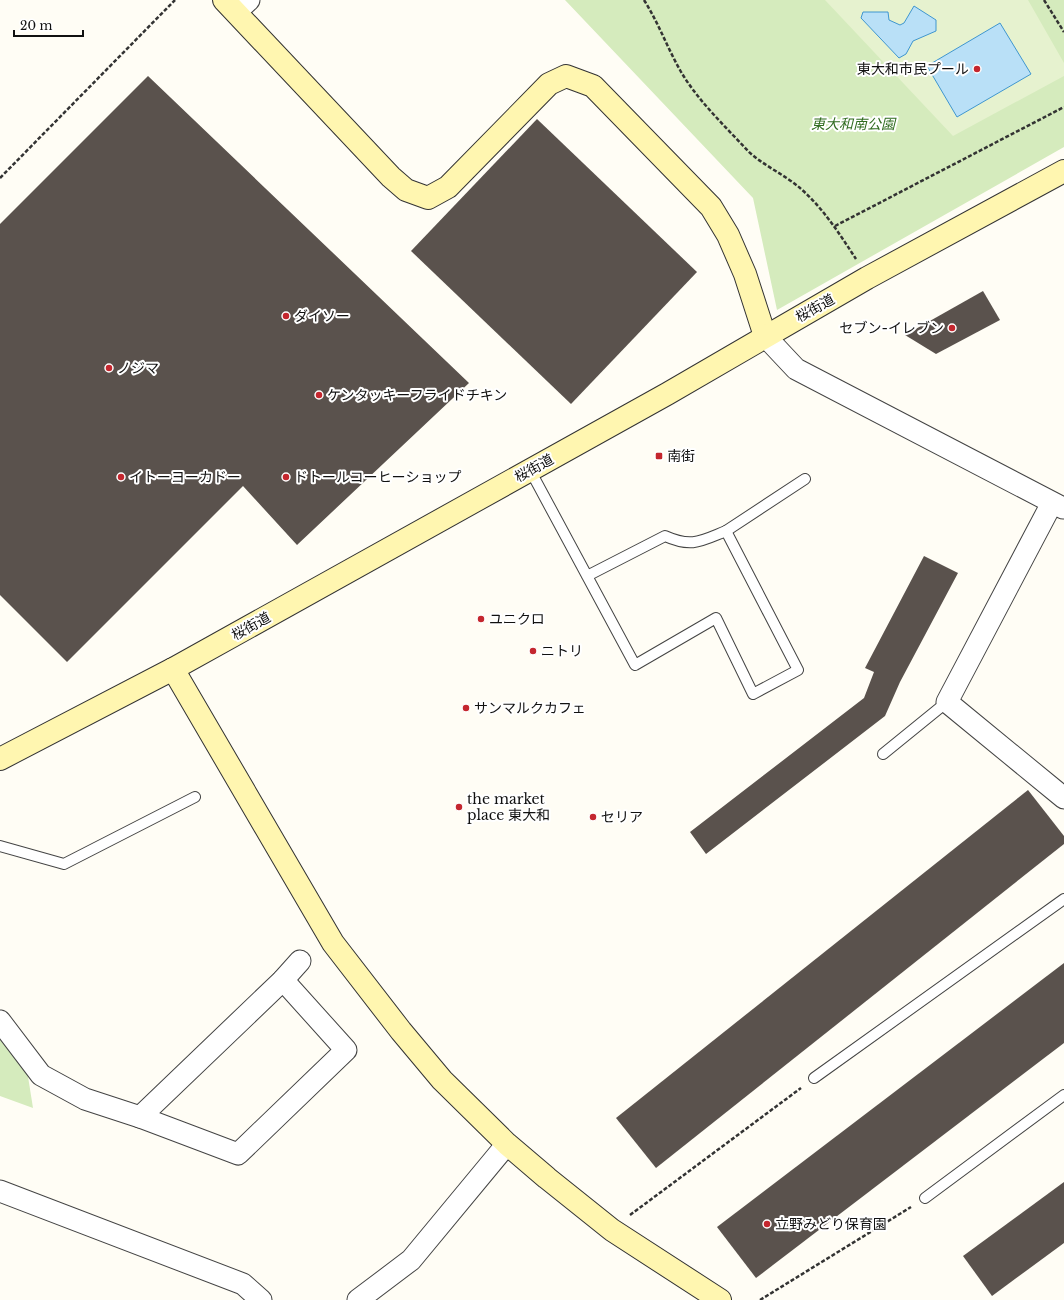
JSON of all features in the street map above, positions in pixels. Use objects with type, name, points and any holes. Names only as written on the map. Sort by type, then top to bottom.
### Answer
[{"type":"street","points":[[236,4],[391,177],[406,190],[428,198],[448,187],[549,84],[566,76],[593,86],[711,207],[728,235],[745,274],[764,336],[796,370],[1058,506],[947,702],[1064,798]]},
{"type":"street","name":"桜街道","points":[[0,759],[173,669],[667,394],[764,336],[1064,171]]},
{"type":"street","points":[[173,669],[333,943],[401,1031],[442,1080],[507,1144],[612,1230],[720,1300]]},
{"type":"street","points":[[140,1117],[283,980],[300,961]]},
{"type":"street","points":[[0,1021],[41,1075],[85,1099],[140,1117],[238,1154],[346,1050],[283,980]]},
{"type":"street","points":[[358,1300],[411,1260],[507,1144]]},
{"type":"street","points":[[0,1191],[243,1284],[261,1300]]},
{"type":"lane","points":[[530,470],[635,665],[716,618],[753,694],[798,670],[726,531]]},
{"type":"lane","points":[[587,576],[666,536],[677,541],[696,544],[726,531],[805,480]]},
{"type":"lane","points":[[883,754],[947,702]]},
{"type":"lane","points":[[0,846],[64,864],[196,797]]},
{"type":"lane","points":[[814,1078],[1064,899]]},
{"type":"lane","points":[[925,1198],[1064,1095]]},
{"type":"path","points":[[0,178],[175,0]]},
{"type":"path","points":[[644,0],[656,20],[680,70],[695,91],[750,153],[800,188],[835,226],[868,278]]},
{"type":"path","points":[[1044,0],[1064,32]]},
{"type":"path","points":[[835,226],[1064,107]]},
{"type":"path","points":[[612,1230],[644,1204],[814,1078]]},
{"type":"path","points":[[760,1300],[925,1198]]},
{"type":"green space","name":"東大和南公園","points":[[565,0],[1064,0],[1064,147],[777,310],[753,198]]},
{"type":"green space","name":"東大和市民プール","points":[[825,0],[1028,0],[1064,63],[1064,76],[953,136]]},
{"type":"green space","points":[[0,1033],[26,1064],[33,1108],[0,1096]]},
{"type":"water","points":[[914,6],[936,20],[936,31],[913,41],[906,54],[899,58],[861,18],[863,12],[888,12],[889,20],[900,25],[904,23]]},
{"type":"water","points":[[1000,23],[1031,74],[957,117],[927,66]]},
{"type":"building","points":[[148,76],[469,383],[297,545],[243,486],[67,662],[0,595],[0,224]]},
{"type":"building","points":[[537,119],[697,272],[571,404],[411,251]]},
{"type":"building","name":"セブン-イレブン","points":[[983,291],[1000,320],[936,354],[905,335]]},
{"type":"building","points":[[924,556],[958,573],[900,682],[885,716],[706,854],[690,832],[864,698],[874,672],[865,668]]},
{"type":"building","points":[[1028,790],[1064,836],[1064,844],[656,1168],[616,1118]]},
{"type":"building","points":[[1064,963],[1064,1043],[756,1278],[717,1227]]},
{"type":"building","points":[[1064,1182],[1064,1243],[992,1296],[963,1256]]},
{"type":"place","name":"東大和市民プール","points":[[977,69]]},
{"type":"place","name":"ダイソー","points":[[286,316]]},
{"type":"place","name":"セブン-イレブン","points":[[952,328]]},
{"type":"place","name":"ノジマ","points":[[109,368]]},
{"type":"place","name":"ケンタッキーフライドチキン","points":[[319,395]]},
{"type":"place","name":"南街","points":[[659,456]]},
{"type":"place","name":"イトーヨーカドー","points":[[121,477]]},
{"type":"place","name":"ドトールコーヒーショップ","points":[[286,477]]},
{"type":"place","name":"ユニクロ","points":[[481,619]]},
{"type":"place","name":"ニトリ","points":[[533,651]]},
{"type":"place","name":"サンマルクカフェ","points":[[466,708]]},
{"type":"place","name":"the market place 東大和","points":[[459,807]]},
{"type":"place","name":"セリア","points":[[593,817]]},
{"type":"place","name":"立野みどり保育園","points":[[767,1224]]}]
